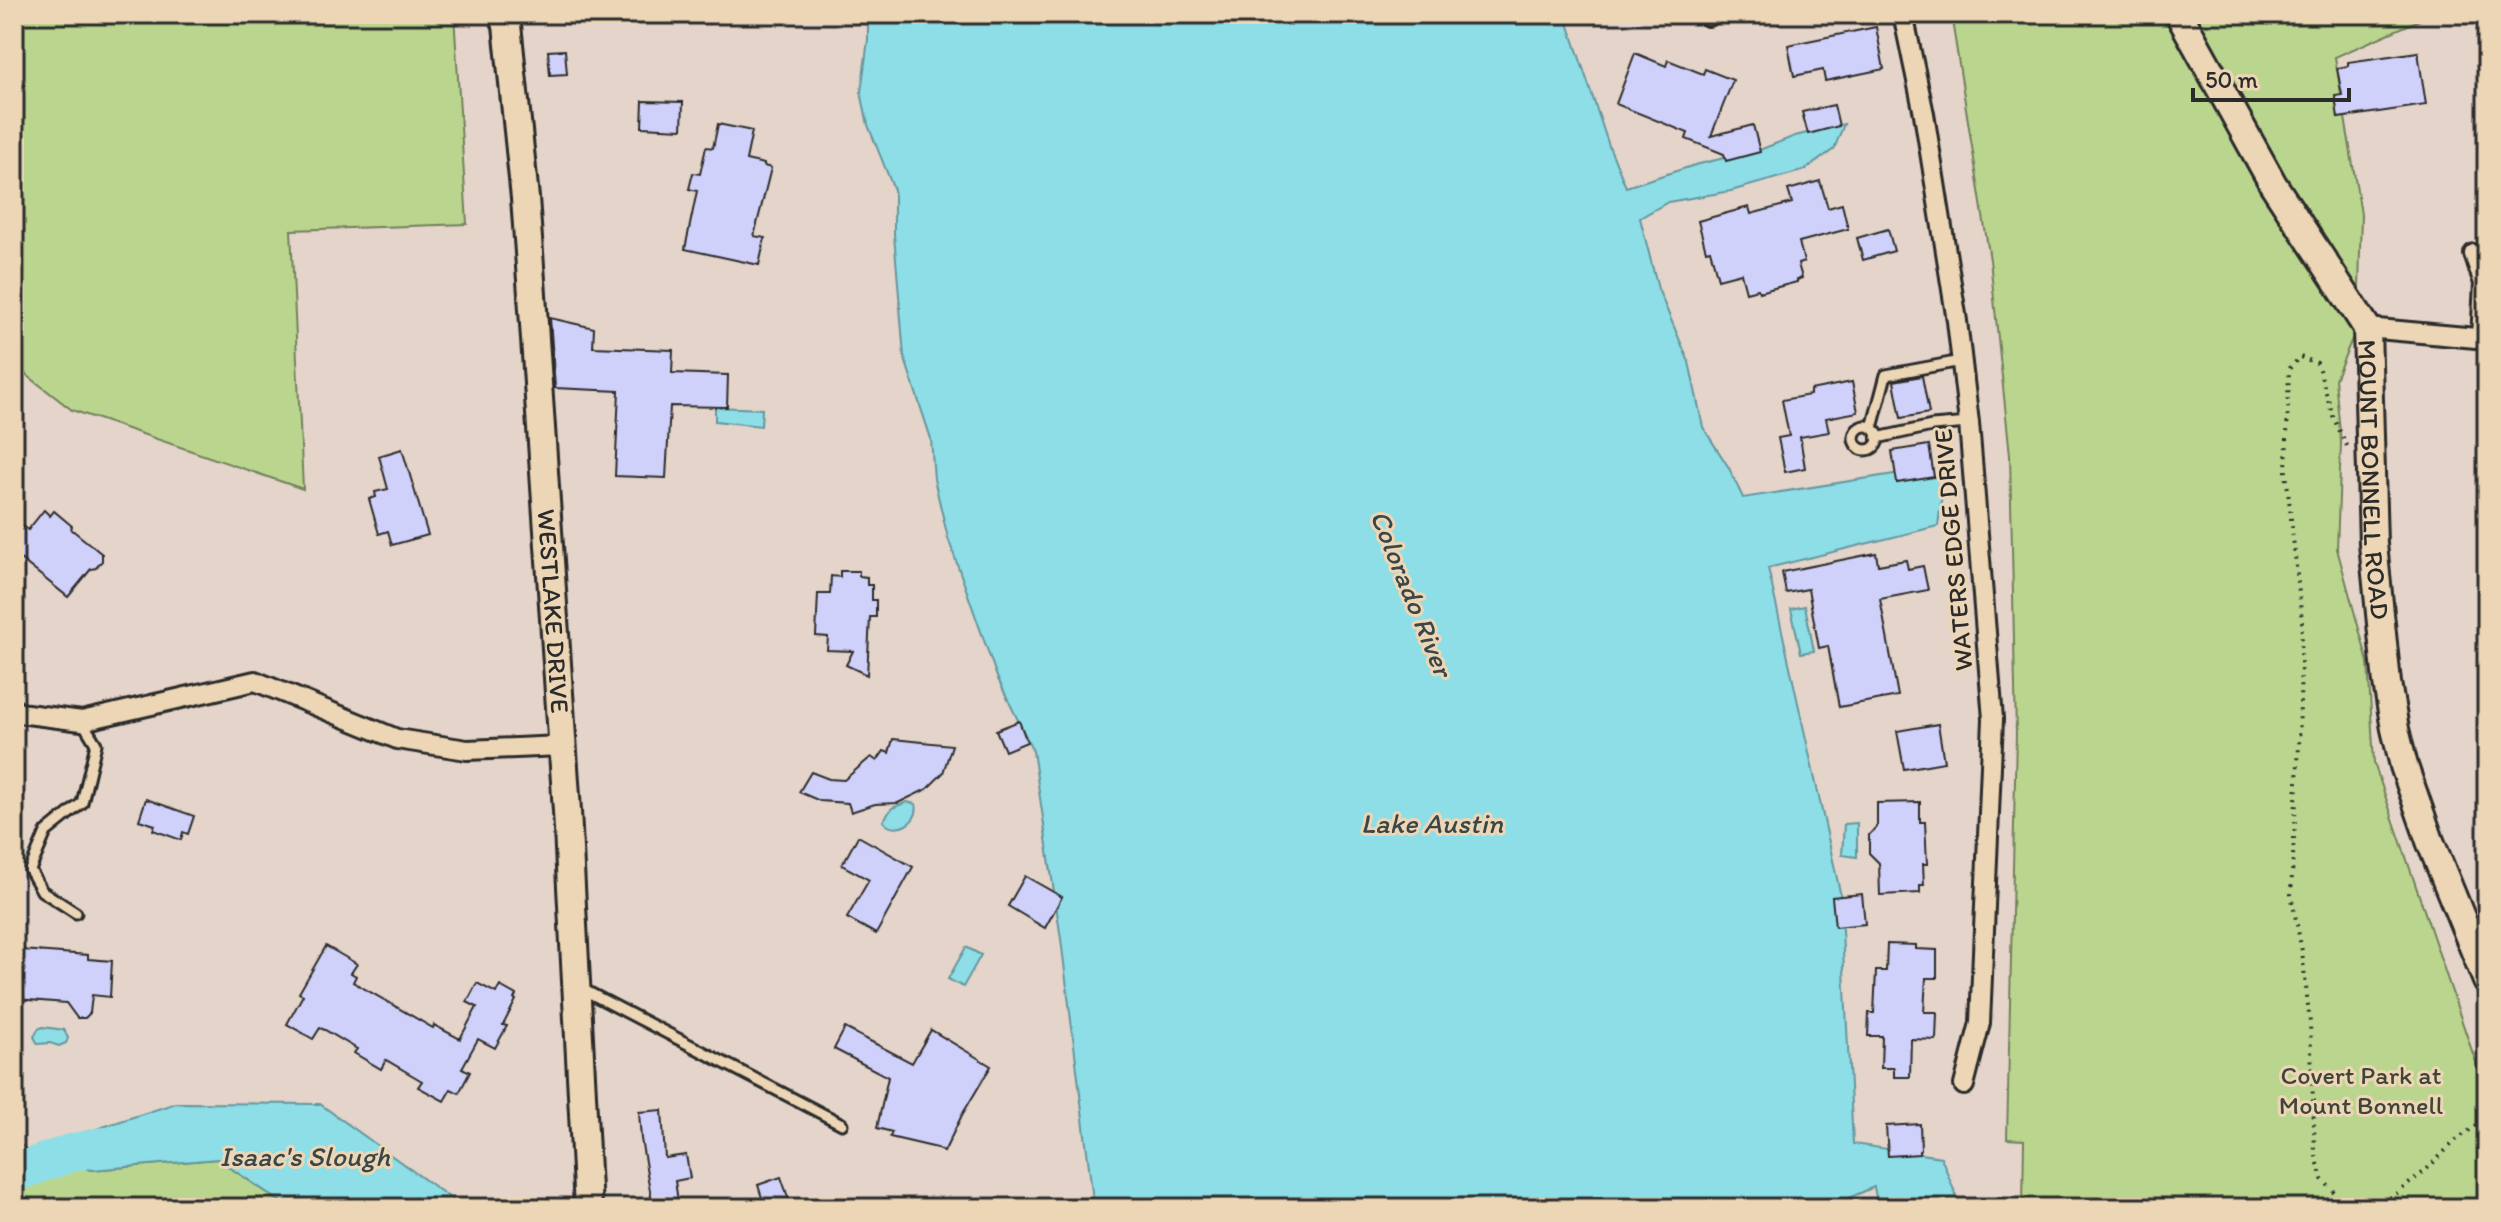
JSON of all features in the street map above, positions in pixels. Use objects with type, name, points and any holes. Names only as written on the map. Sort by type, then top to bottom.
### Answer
[{"type":"street","name":"WESTLAKE DRIVE","points":[[502,14],[507,25],[525,198],[577,986],[588,1208]]},
{"type":"street","name":"WATERS EDGE DRIVE","points":[[1903,14],[1924,114],[1957,321],[1969,423],[1993,719],[1980,1023],[1964,1085]]},
{"type":"street","name":"MOUNT BONNELL ROAD","points":[[2179,14],[2273,184],[2367,328],[2373,544],[2387,683],[2395,729],[2404,766],[2430,841],[2487,981]]},
{"type":"street","points":[[2367,328],[2484,338],[2484,283],[2474,254]]},
{"type":"street","points":[[14,709],[19,713],[82,721],[255,681],[397,739],[467,750],[561,746]]},
{"type":"lane","points":[[1872,428],[1864,426],[1857,430],[1855,444],[1861,449],[1869,450],[1875,445],[1877,438],[1872,428],[1886,375],[1961,361]]},
{"type":"lane","points":[[1877,438],[1932,426],[1969,423]]},
{"type":"lane","points":[[76,913],[42,891],[30,870],[46,832],[82,803],[96,744],[82,721]]},
{"type":"lane","points":[[577,986],[842,1124]]},
{"type":"path","points":[[2350,454],[2334,419],[2317,363],[2300,357],[2289,369],[2287,457],[2302,621],[2291,894],[2302,951],[2310,1023],[2315,1152],[2322,1179],[2350,1207],[2392,1197],[2425,1171],[2456,1140],[2487,1118]]},
{"type":"green space","points":[[14,14],[454,14],[467,224],[291,230],[303,489],[72,410],[14,365]]},
{"type":"green space","name":"Covert Park at Mount Bonnell","points":[[1951,14],[2433,14],[2335,57],[2361,214],[2358,325],[2335,379],[2341,443],[2337,549],[2368,662],[2374,763],[2487,1095],[2487,1208],[2023,1208],[2024,1140],[2007,1139],[2016,734],[2010,455],[1990,260]]},
{"type":"green space","points":[[14,1140],[29,1151],[92,1170],[217,1159],[290,1208],[14,1208]]},
{"type":"water","name":"Lake Austin","points":[[868,14],[1565,14],[1626,187],[1844,124],[1834,149],[1805,170],[1731,191],[1668,202],[1640,218],[1658,289],[1689,362],[1703,427],[1729,468],[1743,498],[1894,474],[1944,477],[1938,526],[1768,568],[1840,892],[1853,1144],[1941,1157],[1961,1208],[1878,1208],[1874,1187],[1849,1198],[1849,1208],[1094,1208],[1061,939],[1033,751],[997,677],[948,538],[934,479],[931,439],[904,356],[894,235],[894,190],[868,125],[861,92]]},
{"type":"water","points":[[715,407],[762,409],[761,426],[715,421]]},
{"type":"water","points":[[1805,606],[1814,651],[1801,653],[1791,609]]},
{"type":"water","points":[[907,802],[916,804],[911,822],[894,828],[883,821],[892,808]]},
{"type":"water","points":[[1857,823],[1857,857],[1842,855],[1844,824]]},
{"type":"water","points":[[966,947],[981,955],[963,987],[948,979]]},
{"type":"water","points":[[43,1027],[64,1030],[68,1038],[66,1043],[59,1046],[38,1044],[34,1037]]},
{"type":"water","name":"Isaac's Slough","points":[[176,1103],[320,1104],[464,1208],[290,1208],[217,1159],[92,1170],[29,1151]]},
{"type":"building","points":[[1876,27],[1884,69],[1825,81],[1823,70],[1794,76],[1788,45]]},
{"type":"building","points":[[565,50],[567,74],[550,75],[548,51]]},
{"type":"building","points":[[2418,52],[2426,105],[2338,118],[2335,96],[2342,95],[2337,68],[2348,66],[2348,62]]},
{"type":"building","points":[[1635,53],[1666,66],[1668,60],[1703,74],[1705,69],[1733,80],[1711,136],[1753,125],[1760,152],[1726,161],[1724,154],[1686,139],[1688,133],[1616,104]]},
{"type":"building","points":[[643,101],[683,102],[682,129],[642,127]]},
{"type":"building","points":[[1834,105],[1839,126],[1808,134],[1802,112]]},
{"type":"building","points":[[718,124],[752,131],[746,160],[771,168],[754,236],[765,238],[759,265],[685,249],[697,191],[689,189],[693,173],[700,174],[706,147],[713,148]]},
{"type":"building","points":[[1820,181],[1828,208],[1842,204],[1848,229],[1799,242],[1804,262],[1798,264],[1802,278],[1759,292],[1758,289],[1746,292],[1741,273],[1718,279],[1698,221],[1749,207],[1751,214],[1792,203],[1788,190]]},
{"type":"building","points":[[1888,229],[1894,251],[1863,260],[1857,238]]},
{"type":"building","points":[[550,318],[594,328],[593,347],[673,350],[672,373],[728,375],[727,407],[670,406],[666,478],[615,476],[619,391],[555,388]]},
{"type":"building","points":[[1922,376],[1929,413],[1901,418],[1894,381]]},
{"type":"building","points":[[1852,382],[1858,412],[1826,418],[1829,432],[1800,437],[1805,468],[1785,472],[1778,438],[1789,436],[1782,400],[1810,395],[1810,390]]},
{"type":"building","points":[[1929,445],[1934,477],[1897,483],[1892,451]]},
{"type":"building","points":[[402,449],[428,535],[392,545],[388,531],[379,534],[369,499],[376,497],[375,492],[388,489],[379,456]]},
{"type":"building","points":[[44,510],[50,516],[54,511],[102,554],[102,561],[91,569],[68,597],[14,554],[14,518],[28,530]]},
{"type":"building","points":[[1876,553],[1878,565],[1906,560],[1908,569],[1923,566],[1928,590],[1880,599],[1898,696],[1839,707],[1828,646],[1819,648],[1808,589],[1786,593],[1782,572]]},
{"type":"building","points":[[840,571],[859,571],[859,576],[867,577],[867,585],[872,585],[872,600],[876,600],[876,617],[870,617],[867,675],[846,665],[853,651],[827,650],[828,637],[816,636],[818,594],[830,594],[831,576],[840,577]]},
{"type":"building","points":[[1019,721],[1027,742],[1005,751],[996,730]]},
{"type":"building","points":[[1938,724],[1944,762],[1904,769],[1897,731]]},
{"type":"building","points":[[893,739],[952,745],[943,773],[927,789],[898,803],[875,804],[851,812],[848,803],[820,801],[799,792],[811,772],[829,779],[844,780],[871,757],[877,761],[884,751],[889,753]]},
{"type":"building","points":[[146,799],[194,816],[188,834],[183,832],[181,840],[153,830],[155,825],[139,820]]},
{"type":"building","points":[[1920,802],[1920,822],[1925,822],[1927,864],[1923,864],[1924,885],[1920,885],[1920,893],[1880,895],[1879,863],[1869,853],[1869,835],[1877,826],[1877,803]]},
{"type":"building","points":[[858,836],[913,867],[876,934],[847,918],[869,880],[842,865]]},
{"type":"building","points":[[1025,876],[1062,897],[1045,928],[1008,906]]},
{"type":"building","points":[[1862,894],[1865,924],[1835,927],[1832,897]]},
{"type":"building","points":[[1887,944],[1916,945],[1916,949],[1937,950],[1937,978],[1926,978],[1924,1012],[1937,1012],[1936,1040],[1911,1039],[1910,1077],[1894,1077],[1894,1068],[1881,1068],[1882,1036],[1868,1036],[1869,1013],[1874,1013],[1876,971],[1886,971]]},
{"type":"building","points":[[326,946],[357,964],[351,973],[356,976],[353,982],[433,1028],[434,1025],[460,1039],[477,1007],[467,1002],[477,983],[496,993],[500,986],[516,995],[503,1025],[507,1026],[495,1048],[478,1039],[462,1068],[470,1072],[459,1093],[451,1089],[444,1101],[418,1087],[422,1081],[386,1060],[381,1069],[354,1053],[357,1049],[325,1030],[320,1028],[313,1039],[287,1024],[303,995],[299,993]]},
{"type":"building","points":[[21,950],[88,955],[88,959],[112,961],[110,997],[92,995],[90,1013],[85,1018],[77,1018],[66,1003],[17,999]]},
{"type":"building","points":[[845,1028],[912,1063],[931,1030],[991,1066],[944,1152],[890,1137],[892,1132],[877,1128],[888,1077],[834,1049]]},
{"type":"building","points":[[662,1110],[665,1158],[686,1155],[690,1178],[675,1181],[679,1208],[653,1208],[641,1139],[639,1112]]},
{"type":"building","points":[[1920,1124],[1919,1154],[1888,1156],[1886,1126]]},
{"type":"building","points":[[781,1177],[789,1200],[765,1208],[758,1185]]},
{"type":"waterway","points":[[14,1173],[71,1153],[103,1146]]},
{"type":"water label","name":"Colorado River","points":[[1412,593]]}]
